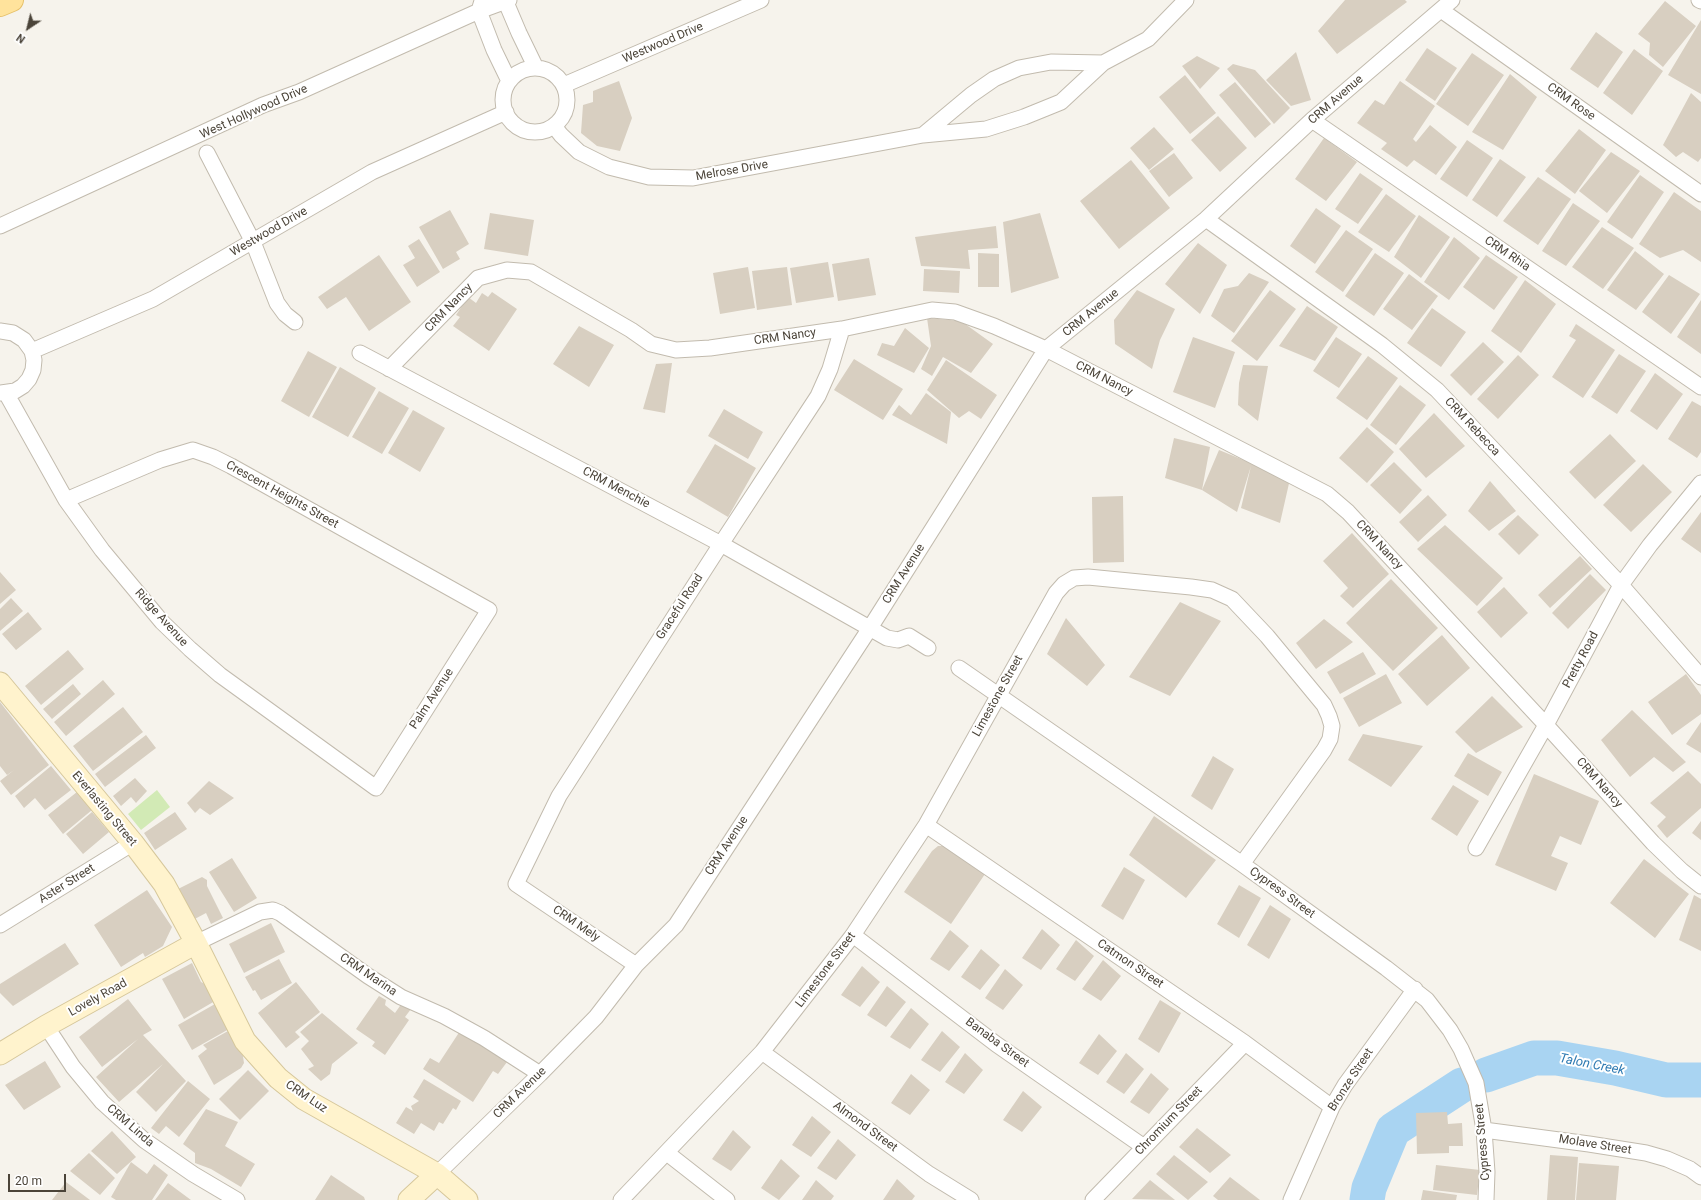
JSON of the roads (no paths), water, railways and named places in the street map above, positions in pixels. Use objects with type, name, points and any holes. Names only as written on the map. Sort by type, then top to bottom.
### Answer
[{"type":"main road","points":[[0,4],[12,0]]},
{"type":"street","points":[[507,0],[519,33],[536,68]]},
{"type":"street","name":"West Hollywood Drive","points":[[0,226],[263,106],[299,92],[481,5],[507,0]]},
{"type":"street","name":"Westwood Drive","points":[[564,85],[761,0]]},
{"type":"street","name":"Melrose Drive","points":[[554,126],[579,152],[609,167],[649,177],[693,178],[923,135],[986,129],[1024,118],[1061,102],[1103,62],[1148,39],[1186,0]]},
{"type":"street","name":"CRM Avenue","points":[[409,1200],[540,1074],[596,1017],[636,965],[676,925],[870,628],[1046,349],[1206,219],[1312,120],[1452,0]]},
{"type":"street","points":[[481,5],[494,50],[509,81]]},
{"type":"street","name":"CRM Rose","points":[[1441,10],[1701,194]]},
{"type":"street","name":"Melrose Drive","points":[[923,135],[971,95],[994,79],[1019,68],[1051,62],[1103,62]]},
{"type":"street","points":[[536,68],[547,70],[557,76],[564,85],[567,96],[567,108],[562,118],[554,126],[546,130],[536,132],[527,131],[511,120],[506,112],[504,102],[505,91],[509,81],[516,74],[536,68]]},
{"type":"street","name":"Westwood Drive","points":[[32,351],[153,299],[372,172],[506,112]]},
{"type":"street","name":"CRM Rhia","points":[[1312,120],[1701,387]]},
{"type":"street","points":[[207,153],[253,242],[277,303],[285,314],[295,322]]},
{"type":"street","name":"CRM Rebecca","points":[[1206,219],[1382,345],[1437,390],[1621,585],[1701,677]]},
{"type":"street","name":"CRM Nancy","points":[[389,369],[478,278],[506,270],[531,272],[631,330],[651,344],[676,350],[710,348],[842,329],[932,310],[955,312],[994,326],[1046,349],[1327,494],[1348,512],[1546,725],[1653,843],[1682,871],[1701,886]]},
{"type":"street","name":"Graceful Road","points":[[516,884],[560,796],[721,544],[818,396],[830,369],[842,329]]},
{"type":"street","points":[[0,331],[13,333],[24,340],[32,351],[34,360],[33,370],[29,379],[23,386],[15,391],[3,393]]},
{"type":"street","name":"CRM Menchie","points":[[360,353],[721,544],[892,640],[898,640],[909,636],[928,648]]},
{"type":"street","name":"Ridge Avenue","points":[[3,393],[66,500],[102,550],[162,622],[190,650],[220,676],[376,788]]},
{"type":"street","name":"Crescent Heights Street","points":[[66,500],[160,460],[193,450],[232,466],[489,610]]},
{"type":"street","name":"Pretty Road","points":[[1476,848],[1546,725],[1621,585],[1650,545],[1701,483]]},
{"type":"street","name":"Limestone Street","points":[[621,1200],[762,1052],[853,935],[926,825],[1056,593],[1064,584],[1074,578],[1088,577],[1191,587],[1212,590],[1232,599],[1267,636],[1324,705],[1332,726],[1330,739],[1324,750],[1242,864]]},
{"type":"street","name":"Palm Avenue","points":[[376,788],[489,610]]},
{"type":"street","name":"Cypress Street","points":[[958,668],[1242,864],[1415,989],[1427,1000],[1440,1016],[1461,1049],[1476,1083],[1484,1130],[1487,1172],[1486,1200]]},
{"type":"street","name":"Everlasting Street","points":[[0,683],[133,844],[164,884],[196,943]]},
{"type":"street","name":"Catmon Street","points":[[926,825],[1245,1042],[1332,1107]]},
{"type":"street","name":"Aster Street","points":[[0,925],[133,844]]},
{"type":"street","name":"CRM Mely","points":[[516,884],[636,965]]},
{"type":"street","name":"CRM Marina","points":[[196,943],[260,912],[273,910],[280,913],[368,976],[401,997],[444,1016],[478,1034],[540,1074]]},
{"type":"street","name":"Banaba Street","points":[[853,935],[996,1044],[1144,1147]]},
{"type":"street","name":"Lovely Road","points":[[0,1054],[46,1026],[196,943]]},
{"type":"street","name":"CRM Luz","points":[[196,943],[245,1041],[278,1078],[304,1099],[437,1174],[467,1200]]},
{"type":"street","name":"Bronze Street","points":[[1291,1200],[1332,1107],[1345,1085],[1415,989]]},
{"type":"street","name":"CRM Linda","points":[[46,1026],[73,1067],[102,1102],[144,1140],[193,1174],[237,1200]]},
{"type":"street","name":"Chromium Street","points":[[1093,1200],[1245,1042]]},
{"type":"street","name":"Almond Street","points":[[762,1052],[929,1174],[971,1200]]},
{"type":"street","name":"Molave Street","points":[[1484,1130],[1646,1153],[1684,1166],[1701,1176]]},
{"type":"street","points":[[667,1153],[727,1200]]},
{"type":"waterway","name":"Talon Creek","points":[[1486,1075],[1534,1058],[1557,1058],[1615,1068],[1666,1080],[1701,1080]]},
{"type":"waterway","name":"Talon Creek","points":[[1367,1200],[1369,1188],[1393,1130],[1462,1085]]}]
